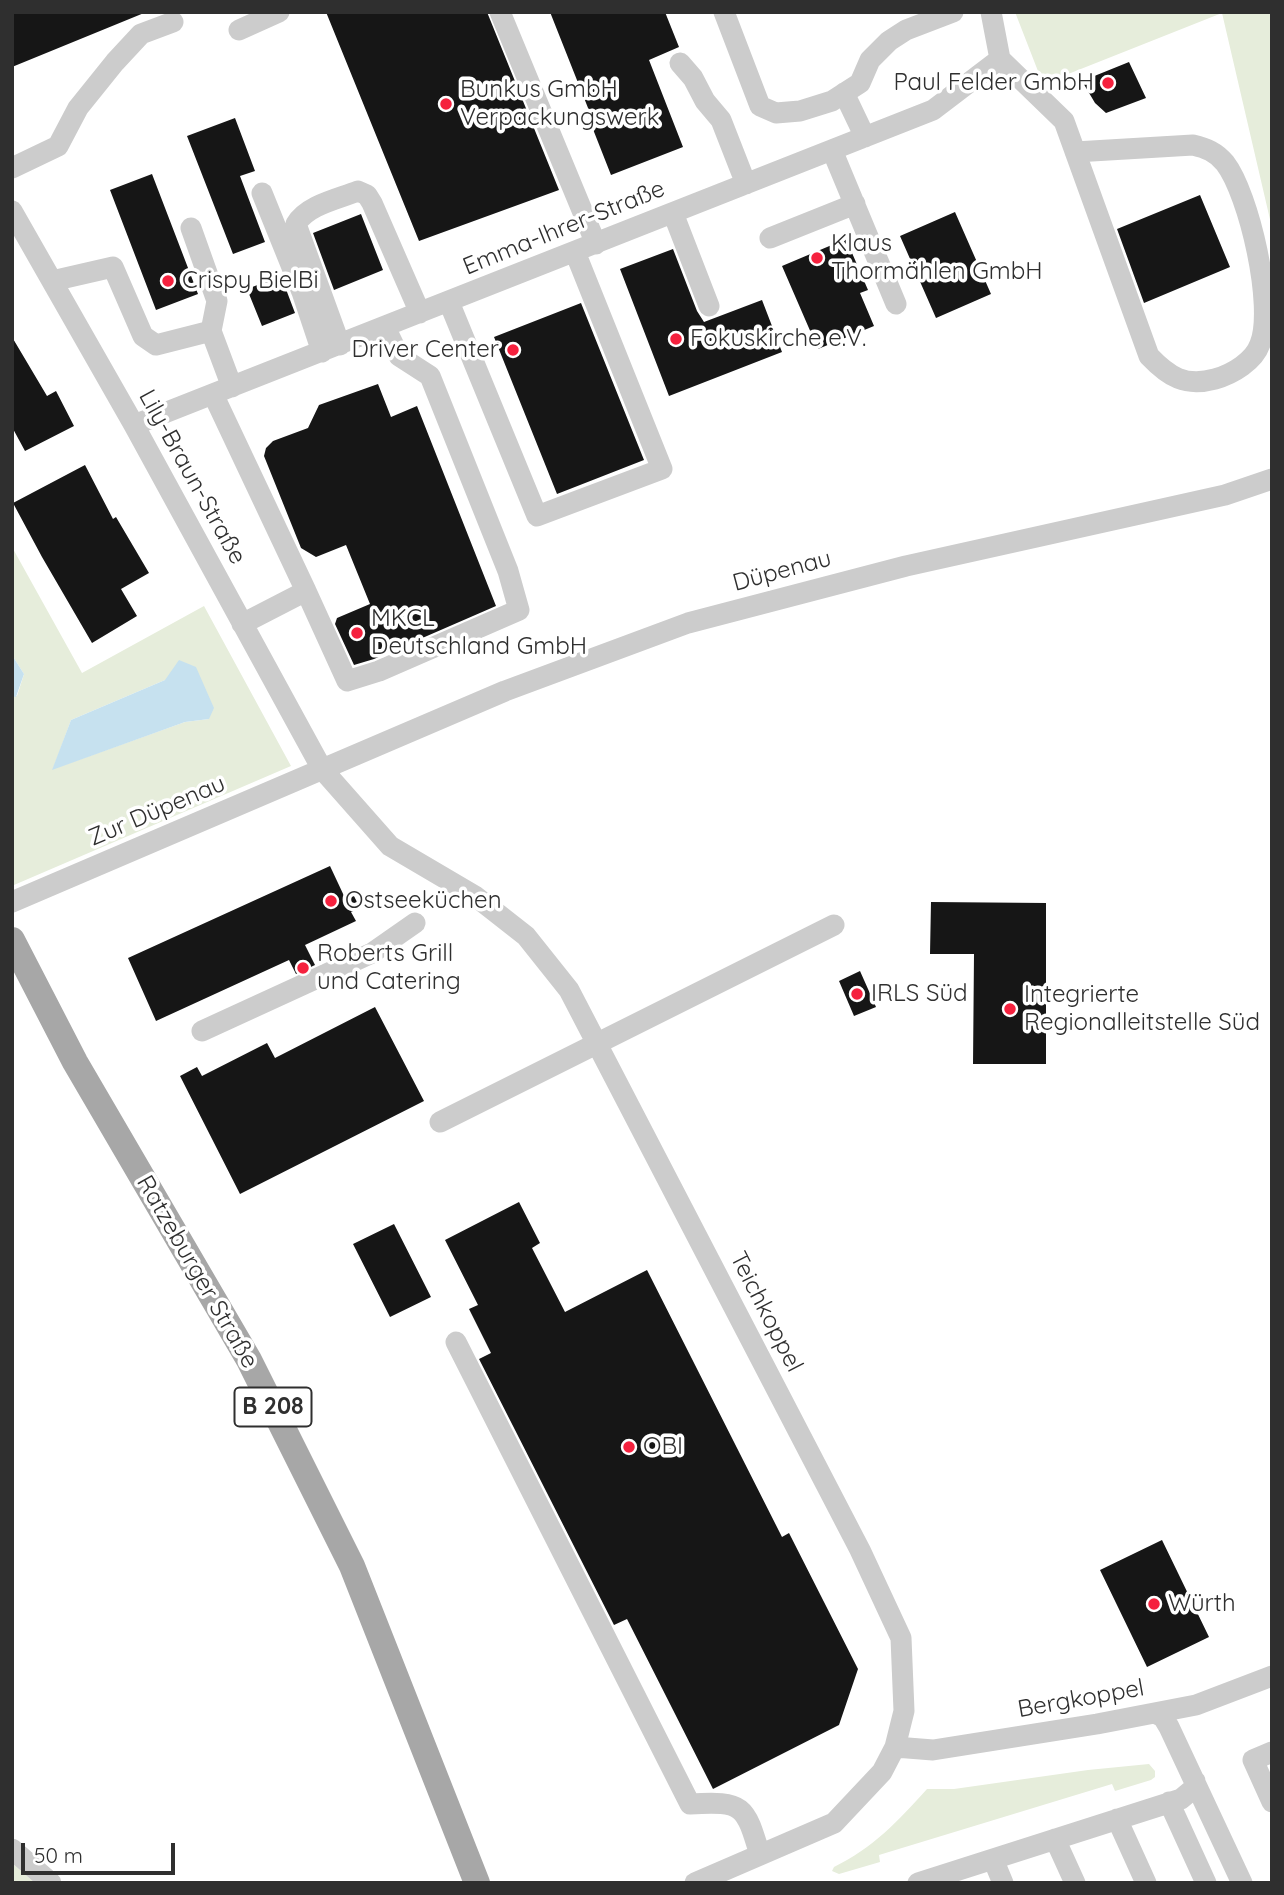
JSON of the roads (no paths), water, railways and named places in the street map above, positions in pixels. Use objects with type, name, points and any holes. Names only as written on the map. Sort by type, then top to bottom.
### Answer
[{"type":"main road","name":"Ratzeburger Straße","points":[[16,947],[75,1062],[249,1360],[352,1566],[477,1883]]},
{"type":"street","points":[[239,30],[279,12]]},
{"type":"street","points":[[500,12],[596,244]]},
{"type":"street","points":[[724,12],[760,106],[776,113],[800,111],[832,101],[860,83],[870,60],[889,41],[906,30],[953,12]]},
{"type":"street","points":[[991,12],[1000,59],[1064,121],[1075,152],[1149,356],[1164,372],[1186,381],[1220,378],[1242,366],[1260,346],[1266,314],[1252,231],[1241,195],[1227,165],[1213,152],[1193,145],[1075,152]]},
{"type":"street","points":[[12,168],[58,146],[78,108],[115,62],[141,34],[173,22]]},
{"type":"street","name":"Emma-Ihrer-Straße","points":[[134,425],[933,110],[1000,59]]},
{"type":"street","points":[[680,63],[693,78],[705,102],[721,120],[746,184]]},
{"type":"street","points":[[844,93],[865,137]]},
{"type":"street","points":[[832,150],[896,304]]},
{"type":"street","points":[[331,348],[296,225],[300,217],[308,211],[358,191],[367,195],[372,203],[420,313]]},
{"type":"street","points":[[262,193],[302,292],[331,348]]},
{"type":"street","points":[[770,238],[855,204]]},
{"type":"street","name":"Lily-Braun-Straße","points":[[12,211],[134,425],[322,769]]},
{"type":"street","points":[[673,213],[709,306]]},
{"type":"street","points":[[191,228],[217,301],[211,331],[223,390],[306,591],[347,681],[379,671],[519,610],[508,571],[430,376],[399,356],[385,327]]},
{"type":"street","points":[[449,302],[537,516],[662,469],[576,251]]},
{"type":"street","points":[[52,281],[113,267],[143,335],[156,345],[211,331]]},
{"type":"street","name":"Düpenau","points":[[322,769],[505,691],[688,623],[906,566],[1225,495],[1272,478]]},
{"type":"street","points":[[242,624],[306,591]]},
{"type":"street","name":"Zur Düpenau","points":[[12,902],[322,769]]},
{"type":"street","name":"Teichkoppel","points":[[322,769],[390,846],[475,896],[526,936],[569,990],[860,1549],[901,1638],[904,1711],[895,1747],[881,1772],[834,1823],[760,1855],[734,1874],[695,1883]]},
{"type":"street","points":[[202,1031],[372,953],[415,923]]},
{"type":"street","points":[[440,1122],[834,925]]},
{"type":"street","points":[[456,1342],[690,1804],[733,1805],[749,1818],[760,1855]]},
{"type":"street","name":"Bergkoppel","points":[[895,1747],[933,1750],[1155,1713],[1196,1705],[1272,1676]]},
{"type":"street","points":[[1155,1713],[1169,1727],[1242,1883]]},
{"type":"street","points":[[1272,1752],[1254,1760],[1272,1802]]},
{"type":"street","points":[[930,1881],[1169,1802],[1187,1795],[1193,1789],[1195,1781]]},
{"type":"street","points":[[1169,1802],[1206,1883]]},
{"type":"street","points":[[1117,1819],[1146,1883]]},
{"type":"street","points":[[1055,1839],[1075,1883]]},
{"type":"street","points":[[12,1849],[51,1883]]},
{"type":"street","points":[[993,1859],[1003,1883]]},
{"type":"water","points":[[12,655],[24,674],[16,697],[12,696]]},
{"type":"water","points":[[179,660],[196,667],[214,708],[209,719],[185,722],[52,770],[71,720],[165,680]]},
{"type":"place","name":"Paul Felder GmbH","points":[[1108,83]]},
{"type":"place","name":"Bunkus GmbH Verpackungswerk","points":[[446,104]]},
{"type":"place","name":"Klaus Thormählen GmbH","points":[[817,258]]},
{"type":"place","name":"Crispy BielBi","points":[[168,281]]},
{"type":"place","name":"Fokuskirche e.V.","points":[[676,339]]},
{"type":"place","name":"Driver Center","points":[[513,350]]},
{"type":"place","name":"MKCL Deutschland GmbH","points":[[357,633]]},
{"type":"place","name":"Ostseeküchen","points":[[331,901]]},
{"type":"place","name":"Roberts Grill und Catering","points":[[303,968]]},
{"type":"place","name":"IRLS Süd","points":[[857,994]]},
{"type":"place","name":"Integrierte Regionalleitstelle Süd","points":[[1010,1009]]},
{"type":"place","name":"OBI","points":[[629,1447]]},
{"type":"place","name":"Würth","points":[[1154,1604]]}]
